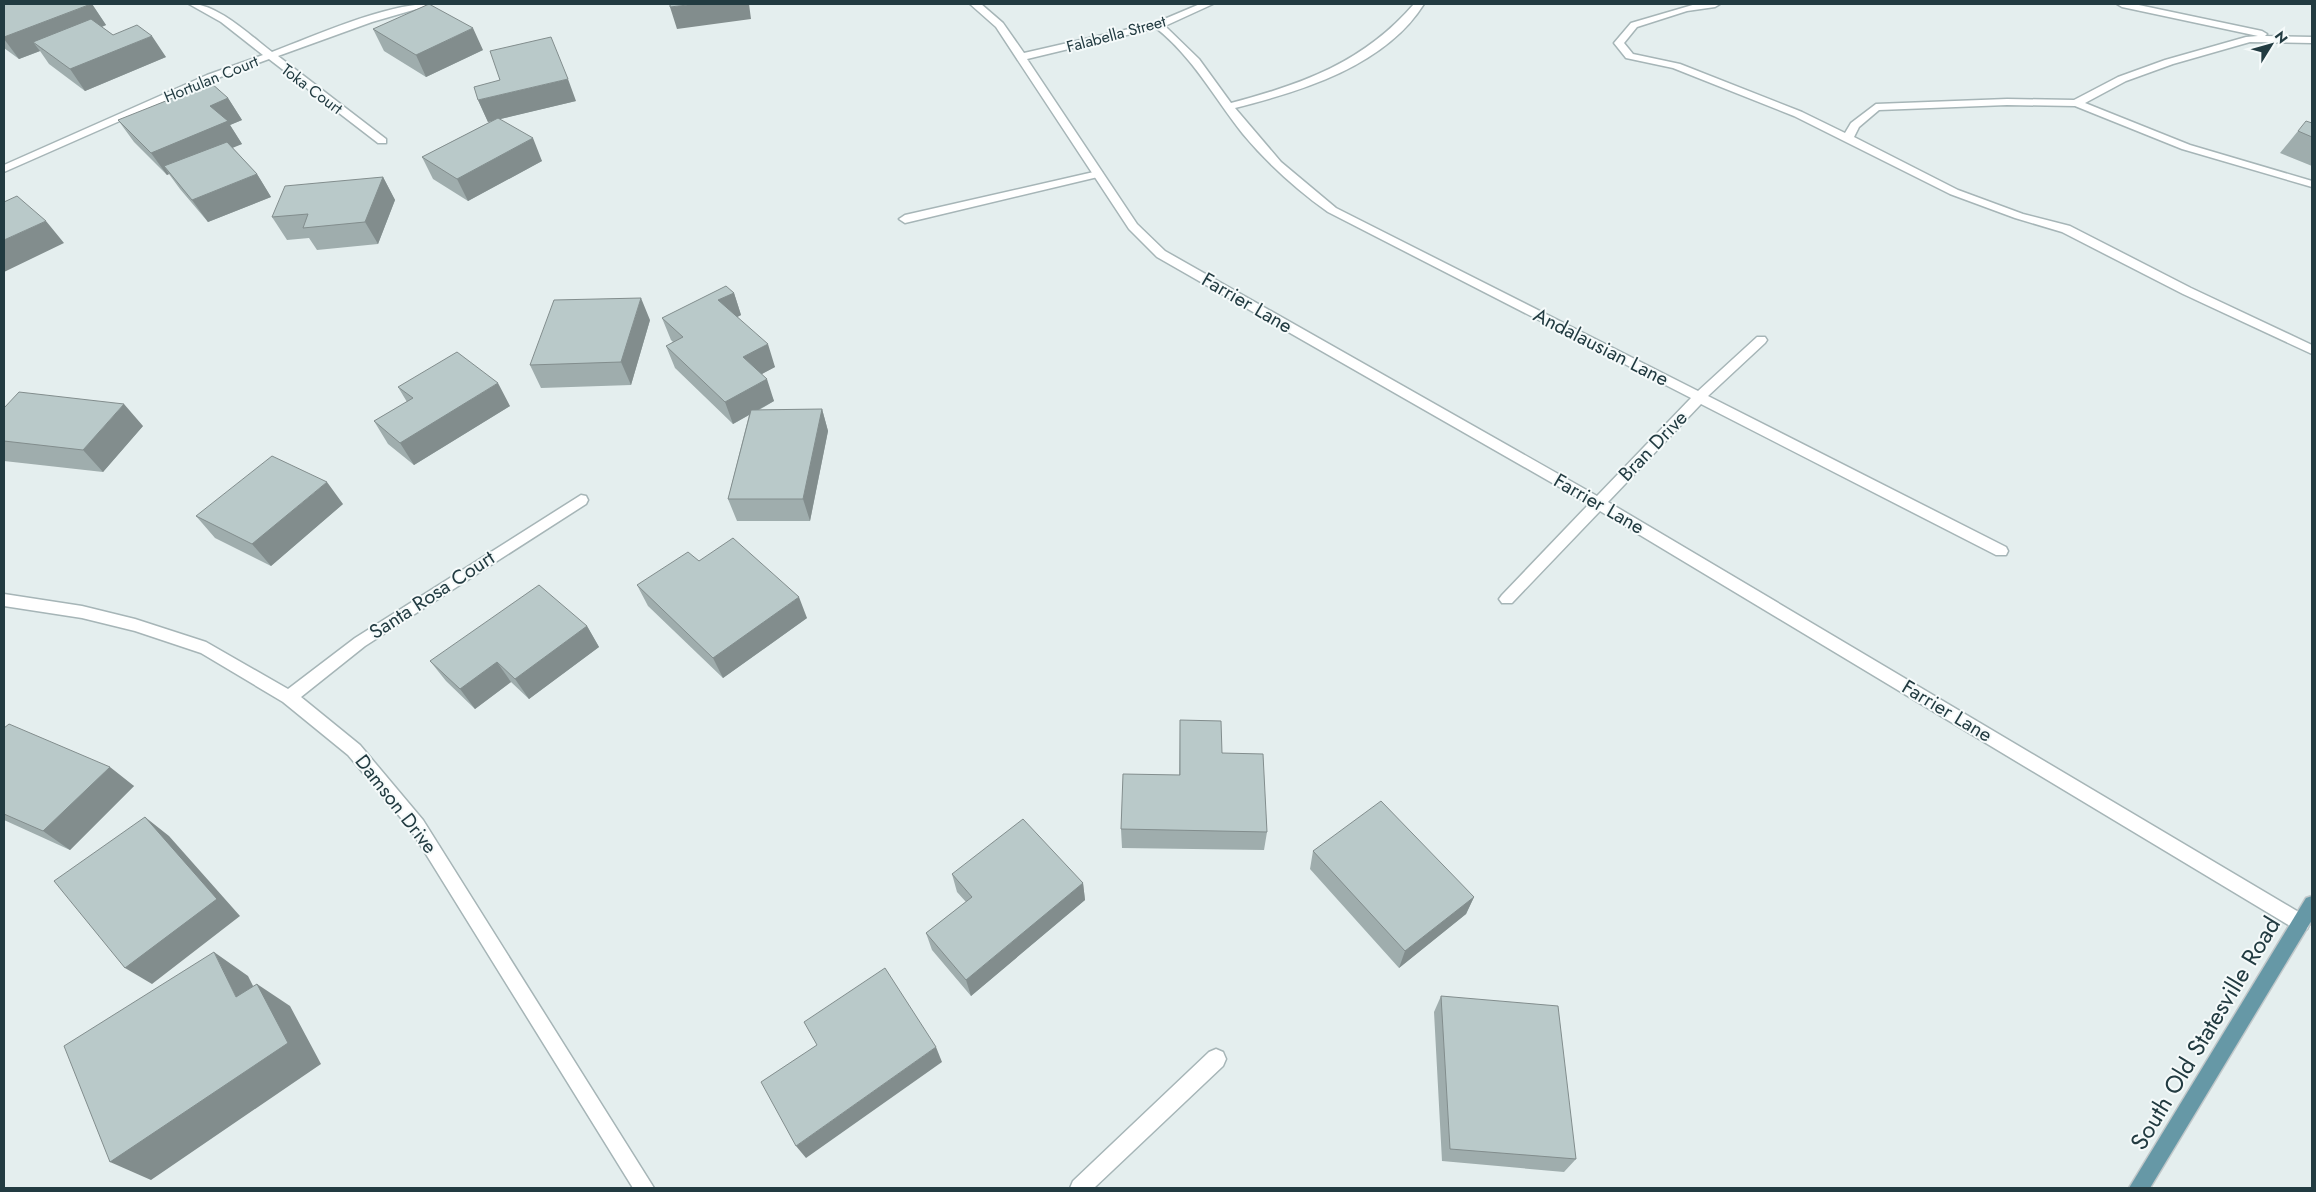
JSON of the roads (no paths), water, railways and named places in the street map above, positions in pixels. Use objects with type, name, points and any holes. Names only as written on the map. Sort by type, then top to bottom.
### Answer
[{"type":"main road","name":"South Old Statesville Road","points":[[2139,1188],[2312,904]]},
{"type":"street","name":"Toka Court","points":[[194,4],[224,20],[268,56],[382,141]]},
{"type":"street","name":"Hortulan Court","points":[[4,169],[211,77],[369,20],[424,4]]},
{"type":"street","name":"Farrier Lane","points":[[975,4],[1000,25],[1133,226],[1161,254],[1598,503],[2301,922]]},
{"type":"street","name":"Falabella Street","points":[[1021,58],[1158,25],[1208,4]]},
{"type":"street","points":[[1228,107],[1296,88],[1352,62],[1394,32],[1420,4]]},
{"type":"street","points":[[1715,4],[1686,8],[1634,25],[1619,43],[1630,56],[1676,66],[1798,114],[1954,192],[2019,216],[2066,229],[2187,291],[2312,350]]},
{"type":"street","points":[[2122,4],[2279,39]]},
{"type":"street","name":"Andalausian Lane","points":[[1158,25],[1181,44],[1228,107],[1279,168],[1298,186],[1332,210],[2002,551]]},
{"type":"street","points":[[2076,103],[2122,79],[2169,62],[2250,39],[2312,40]]},
{"type":"street","points":[[1848,138],[1855,125],[1876,107],[2007,102],[2076,103],[2186,146],[2312,184]]},
{"type":"street","points":[[905,219],[1098,174]]},
{"type":"street","name":"Bran Drive","points":[[1507,599],[1699,398],[1761,340]]},
{"type":"street","name":"Santa Rosa Court","points":[[289,697],[360,642],[581,500]]},
{"type":"street","name":"Damson Drive","points":[[4,600],[82,612],[135,625],[206,648],[289,697],[354,750],[417,825],[644,1188]]},
{"type":"street","points":[[1080,1188],[1216,1058]]}]
